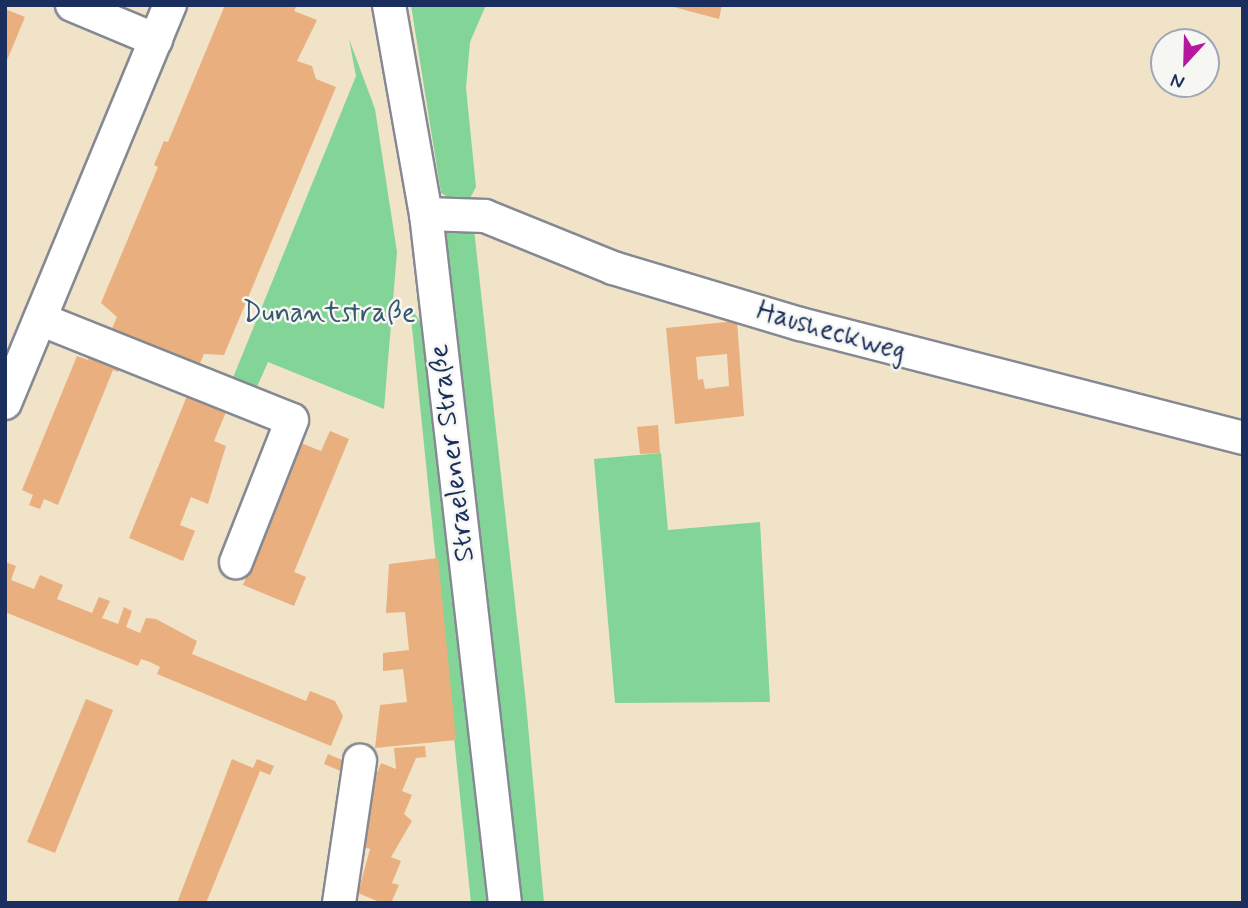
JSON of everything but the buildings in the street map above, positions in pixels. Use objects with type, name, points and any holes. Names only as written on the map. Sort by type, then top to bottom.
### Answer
[{"type":"street","points":[[72,5],[156,40]]},
{"type":"street","points":[[5,403],[170,5]]},
{"type":"street","name":"Straelener Straße","points":[[389,5],[426,214],[506,903]]},
{"type":"street","name":"Hausheckweg","points":[[426,214],[485,216],[613,268],[800,324],[1243,438]]},
{"type":"street","points":[[40,319],[292,420],[236,562]]},
{"type":"street","points":[[339,903],[360,761]]},
{"type":"green space","points":[[411,5],[486,5],[470,42],[466,88],[476,187],[469,200],[455,201],[441,193]]},
{"type":"green space","name":"Dunantstraße","points":[[349,39],[375,109],[397,252],[384,409],[268,362],[256,389],[230,385],[356,76]]},
{"type":"green space","points":[[473,220],[526,703],[544,903],[514,903],[446,267],[444,232]]},
{"type":"green space","points":[[410,308],[425,327],[488,903],[471,903]]},
{"type":"green space","points":[[661,453],[668,530],[760,522],[770,702],[615,703],[594,459]]}]
